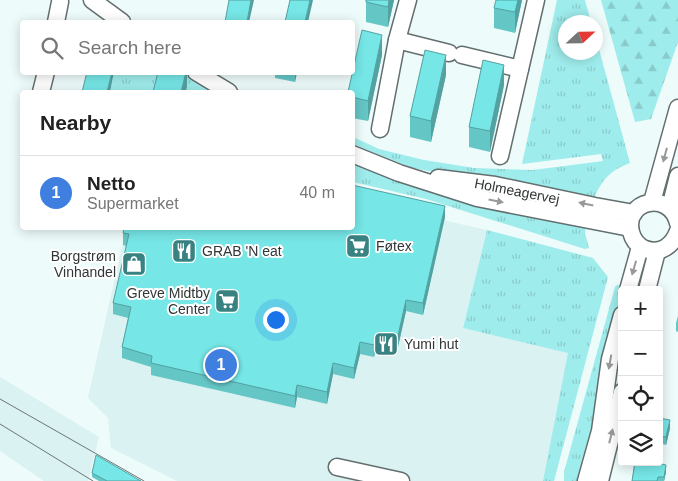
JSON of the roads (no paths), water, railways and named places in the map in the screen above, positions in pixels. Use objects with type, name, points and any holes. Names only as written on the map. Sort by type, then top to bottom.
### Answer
[{"type":"street","points":[[92,0],[119,20]]},
{"type":"street","points":[[380,129],[397,40],[408,0]]},
{"type":"street","points":[[500,156],[536,0]]},
{"type":"street","points":[[57,20],[64,1]]},
{"type":"street","points":[[397,40],[520,69]]},
{"type":"street","points":[[42,90],[45,75]]},
{"type":"street","points":[[201,75],[227,90]]},
{"type":"street","points":[[652,202],[678,108]]},
{"type":"street","name":"Holmeagervej","points":[[355,155],[399,173],[478,198],[632,220]]},
{"type":"street","points":[[677,226],[665,205],[652,202],[645,204],[632,220],[635,242],[640,247],[657,251],[671,244],[677,226],[678,176]]},
{"type":"street","points":[[629,286],[640,247]]},
{"type":"street","points":[[647,286],[657,251]]},
{"type":"street","points":[[586,481],[600,431],[610,359],[618,330]]},
{"type":"street","points":[[600,481],[618,408]]},
{"type":"street","points":[[337,467],[401,481]]},
{"type":"tram line","points":[[0,399],[144,481]]},
{"type":"tram line","points":[[0,424],[93,481]]},
{"type":"place","name":"Føtex","points":[[358,246]]},
{"type":"place","name":"GRAB 'N eat","points":[[184,251]]},
{"type":"place","name":"Borgstrøm Vinhandel","points":[[134,264]]},
{"type":"place","name":"Greve Midtby Center","points":[[227,301]]},
{"type":"place","name":"Yumi hut","points":[[386,344]]},
{"type":"place","name":"Netto","points":[[221,365]]}]
